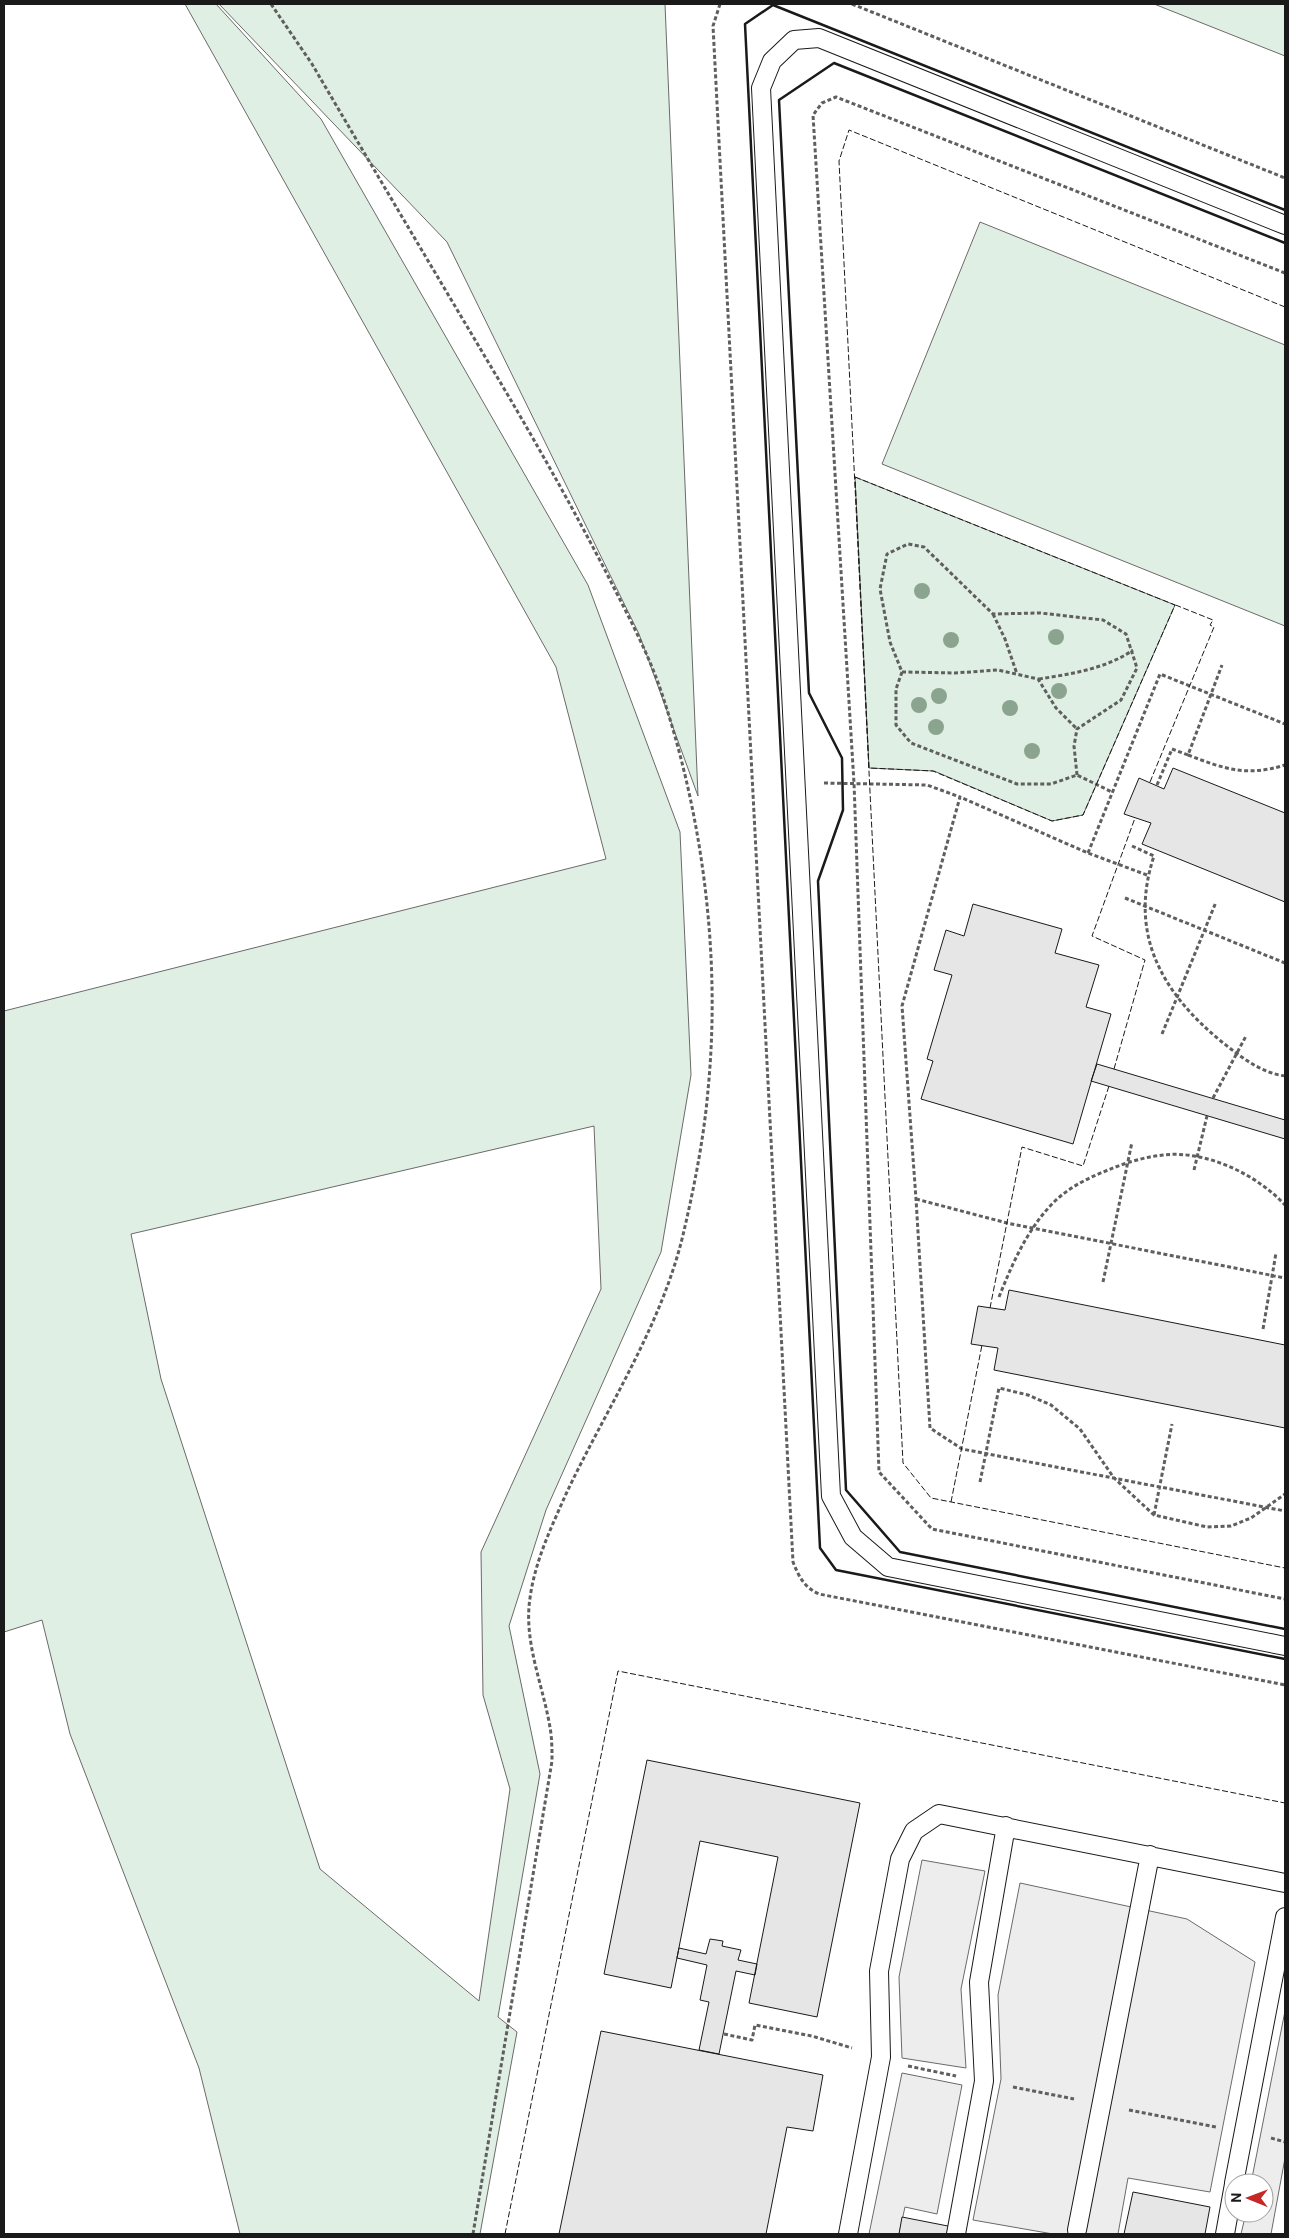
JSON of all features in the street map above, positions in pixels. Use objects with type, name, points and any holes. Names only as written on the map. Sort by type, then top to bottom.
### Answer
[{"type":"lane","points":[[1285,226],[819,38],[794,40],[772,61],[761,88],[831,1496],[853,1537],[888,1567],[1285,1646]]},
{"type":"lane","points":[[848,2234],[881,2057],[879,1970],[900,1859],[914,1831],[939,1814],[1285,1882]]},
{"type":"lane","points":[[956,2234],[984,2081],[979,1982],[1006,1826]]},
{"type":"lane","points":[[1077,2230],[1150,1855]]},
{"type":"lane","points":[[1236,2173],[1285,1917]]},
{"type":"path","points":[[271,4],[312,64],[555,474],[638,634],[660,689],[684,770],[709,921],[712,1018],[708,1092],[694,1180],[675,1266],[637,1354],[582,1460],[551,1527],[538,1563],[529,1602],[530,1636],[551,1735],[552,1761],[473,2234]]},
{"type":"path","points":[[852,4],[1285,178]]},
{"type":"path","points":[[1285,273],[836,97],[822,103],[813,115],[854,783],[879,1472],[932,1529],[1285,1599]]},
{"type":"path","points":[[1017,674],[1005,639],[993,614],[924,547],[908,544],[887,554],[880,590],[890,642],[902,672],[896,689],[896,726],[911,743],[1018,784],[1050,784],[1077,775],[1112,792]]},
{"type":"path","points":[[993,614],[1040,613],[1103,620],[1126,634],[1137,668],[1121,700],[1077,730],[1074,746],[1077,775]]},
{"type":"path","points":[[902,672],[955,673],[998,670],[1038,679],[1072,673],[1120,660],[1132,650]]},
{"type":"path","points":[[1188,755],[1222,665]]},
{"type":"path","points":[[1088,853],[1160,674],[1285,724]]},
{"type":"path","points":[[1038,679],[1056,708],[1077,730]]},
{"type":"path","points":[[1157,785],[1172,749],[1244,772],[1267,771],[1285,764]]},
{"type":"path","points":[[796,783],[927,785],[960,797],[1088,853],[1147,874]]},
{"type":"path","points":[[960,797],[902,1006],[930,1428],[962,1449],[1285,1511]]},
{"type":"path","points":[[1132,846],[1154,856],[1147,874],[1144,905],[1145,928],[1151,951],[1177,998],[1208,1030],[1237,1054],[1270,1073],[1285,1076]]},
{"type":"path","points":[[1125,898],[1285,963]]},
{"type":"path","points":[[1162,1034],[1216,902]]},
{"type":"path","points":[[1213,1098],[1246,1036]]},
{"type":"path","points":[[1194,1170],[1207,1116]]},
{"type":"path","points":[[1103,1282],[1132,1142]]},
{"type":"path","points":[[1000,1297],[1014,1260],[1032,1228],[1054,1202],[1080,1181],[1128,1163],[1162,1155],[1198,1156],[1233,1168],[1262,1185],[1285,1205]]},
{"type":"path","points":[[916,1199],[1007,1223],[1285,1278]]},
{"type":"path","points":[[1263,1329],[1276,1253]]},
{"type":"path","points":[[980,1482],[998,1388],[1028,1395],[1051,1405],[1080,1429],[1114,1478],[1154,1515],[1207,1527],[1231,1526],[1252,1518],[1285,1494]]},
{"type":"path","points":[[1154,1515],[1172,1424]]},
{"type":"green space","points":[[185,4],[216,4],[321,119],[588,585],[680,832],[691,1075],[661,1252],[546,1510],[509,1626],[540,1774],[498,2017],[517,2032],[480,2234],[240,2234],[199,2068],[70,1734],[42,1620],[4,1632],[4,1011],[606,859],[556,667]],"holes":[[[594,1126],[601,1289],[481,1552],[483,1695],[510,1789],[479,2001],[320,1869],[161,1379],[131,1234]]]},
{"type":"green space","points":[[219,4],[665,4],[698,796],[639,634],[447,242]]},
{"type":"green space","points":[[1154,4],[1285,4],[1285,56]]},
{"type":"green space","points":[[980,222],[1285,345],[1285,626],[882,464]]},
{"type":"green space","points":[[855,477],[1175,605],[1083,815],[1052,821],[934,771],[869,768]]},
{"type":"shaded area","points":[[922,1860],[985,1871],[961,1989],[966,2068],[902,2058],[899,1977]]},
{"type":"shaded area","points":[[1020,1883],[1187,1919],[1255,1962],[1210,2192],[1128,2178],[1118,2234],[1053,2234],[973,2220],[1001,2079],[998,1995]]},
{"type":"shaded area","points":[[1285,2011],[1285,2158],[1274,2218],[1274,2173],[1253,2173]]},
{"type":"shaded area","points":[[902,2073],[962,2085],[937,2214],[905,2207],[899,2234],[869,2234]]},
{"type":"shaded area","points":[[1244,2223],[1273,2223],[1271,2234],[1241,2234]]},
{"type":"building","points":[[1173,768],[1285,813],[1285,902],[1142,844],[1151,823],[1124,814],[1139,778],[1164,789]]},
{"type":"building","points":[[973,904],[1062,929],[1055,953],[1099,965],[1086,1007],[1111,1014],[1073,1144],[921,1099],[933,1061],[927,1059],[952,975],[934,970],[946,930],[964,936]]},
{"type":"building","points":[[1097,1064],[1285,1120],[1285,1139],[1091,1081]]},
{"type":"building","points":[[1009,1290],[1285,1345],[1285,1428],[994,1370],[998,1348],[971,1344],[978,1306],[1005,1310]]},
{"type":"building","points":[[647,1760],[860,1803],[817,2017],[749,2003],[778,1857],[700,1841],[671,1988],[604,1974]]},
{"type":"building","points":[[710,1939],[723,1941],[722,1946],[741,1950],[738,1960],[757,1964],[755,1975],[736,1971],[719,2054],[699,2050],[709,2002],[700,2000],[707,1965],[677,1958],[679,1948],[706,1954]]},
{"type":"building","points":[[601,2031],[823,2075],[813,2131],[787,2127],[766,2234],[559,2234]]},
{"type":"building","points":[[1133,2192],[1210,2207],[1205,2234],[1124,2234]]},
{"type":"building","points":[[902,2217],[953,2227],[952,2234],[899,2234]]},
{"type":"fence","points":[[1285,307],[849,130],[839,161],[903,1463],[931,1498],[1285,1568]]},
{"type":"fence","points":[[855,477],[1175,605],[1083,815],[1052,821],[933,771],[869,768],[855,477]]},
{"type":"fence","points":[[1150,782],[1214,627],[1210,625],[1213,620],[1173,604]]},
{"type":"fence","points":[[1114,1069],[1145,960],[1092,936],[1135,818]]},
{"type":"fence","points":[[990,1308],[1022,1147],[1083,1166],[1109,1086]]},
{"type":"fence","points":[[951,1502],[982,1345]]},
{"type":"fence","points":[[505,2234],[618,1671],[1285,1803]]},
{"type":"wall","points":[[1285,210],[773,5],[745,24],[820,1548],[836,1570],[1285,1659]]},
{"type":"wall","points":[[1285,243],[834,63],[779,100],[809,693],[842,758],[843,810],[818,881],[846,1490],[900,1552],[1285,1629]]}]
